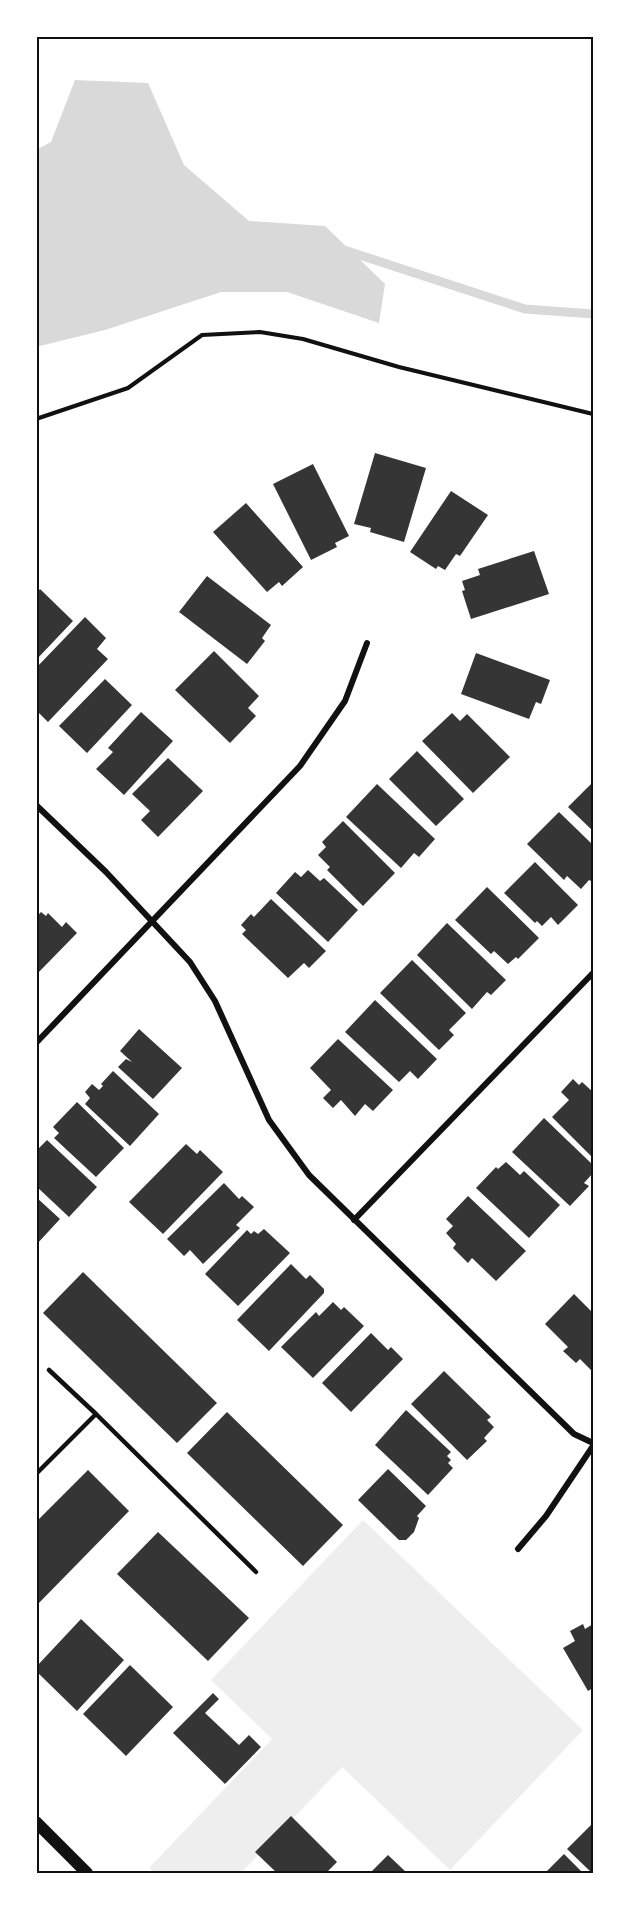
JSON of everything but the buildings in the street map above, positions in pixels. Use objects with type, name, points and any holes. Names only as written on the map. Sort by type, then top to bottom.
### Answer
[{"type":"main road","points":[[36,1822],[87,1873]]},
{"type":"street","points":[[36,1043],[300,766],[345,701],[367,643]]},
{"type":"street","points":[[36,805],[106,872],[190,962],[214,1000],[269,1120],[309,1175],[574,1434],[593,1444],[546,1516],[518,1549]]},
{"type":"street","points":[[354,1220],[593,973]]},
{"type":"lane","points":[[49,1370],[256,1572]]},
{"type":"lane","points":[[36,1474],[96,1414]]},
{"type":"path","points":[[36,419],[128,388],[202,335],[260,332],[303,339],[399,367],[593,414]]},
{"type":"shaded area","points":[[75,80],[148,83],[184,165],[249,221],[325,226],[385,284],[379,323],[287,292],[221,292],[105,330],[36,347],[36,150],[51,142]]},
{"type":"shaded area","points":[[363,1520],[583,1730],[450,1870],[342,1767],[241,1873],[155,1873],[149,1868],[272,1739],[211,1680]]},
{"type":"waterway","points":[[344,250],[525,309],[593,314]]}]
